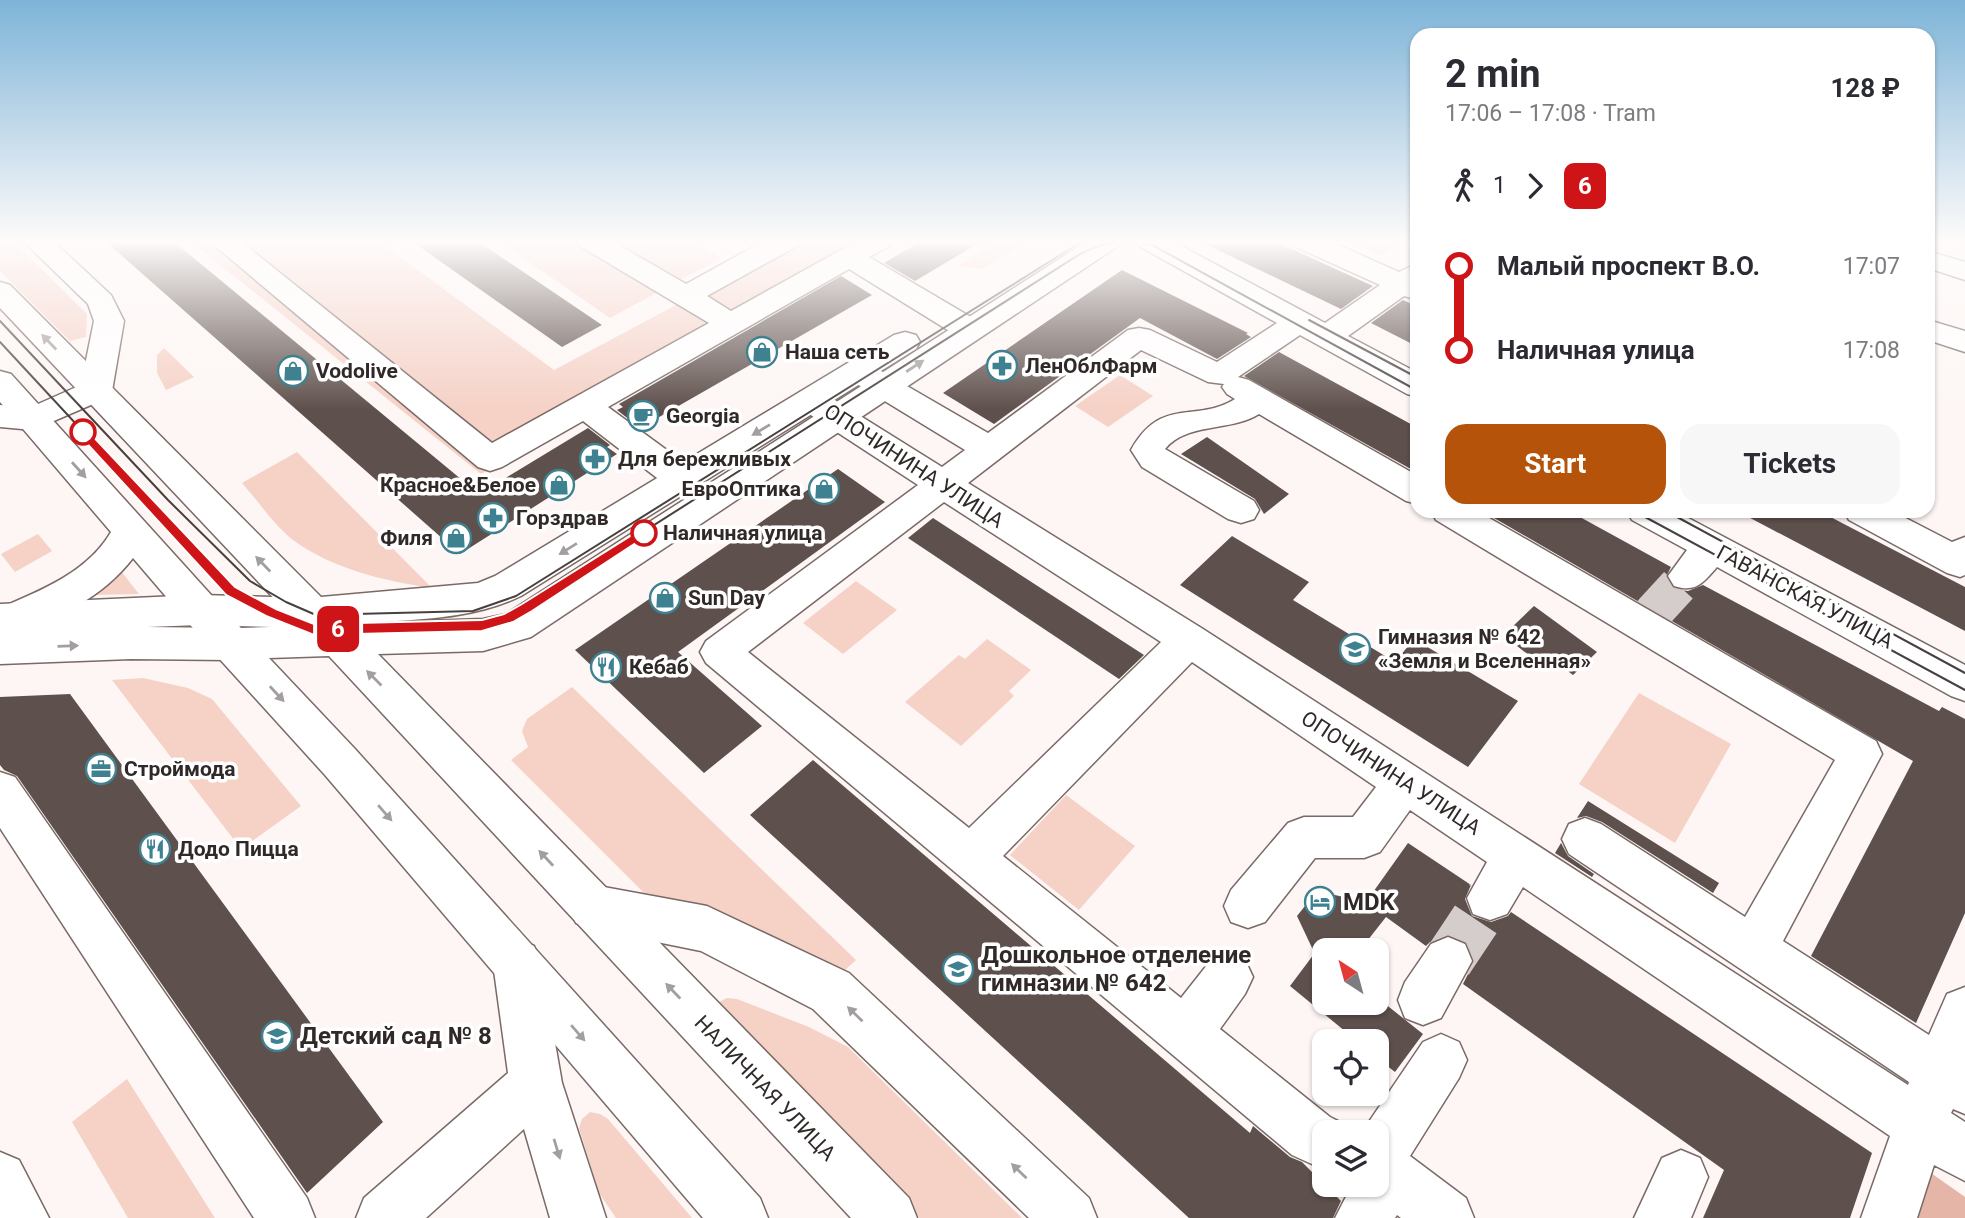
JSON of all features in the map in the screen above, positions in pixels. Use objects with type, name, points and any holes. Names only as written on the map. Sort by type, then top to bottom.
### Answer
[{"type":"main road","name":"НАЛИЧНАЯ УЛИЦА","points":[[6,297],[889,1218]]},
{"type":"main road","points":[[17,418],[96,391],[108,321],[107,310],[97,297]]},
{"type":"main road","points":[[292,297],[490,459],[777,297]]},
{"type":"main road","points":[[684,297],[730,323]]},
{"type":"main road","points":[[915,297],[958,323]]},
{"type":"main road","points":[[958,323],[993,297]]},
{"type":"main road","points":[[4,629],[200,610],[324,627],[483,635],[517,626],[824,409],[958,323],[1005,297]]},
{"type":"main road","points":[[1253,297],[1410,383]]},
{"type":"main road","points":[[1219,375],[1383,297]]},
{"type":"main road","points":[[1935,331],[1965,342]]},
{"type":"main road","points":[[1312,1136],[720,652],[1139,337],[1219,375],[1410,487]]},
{"type":"main road","points":[[871,378],[989,449]]},
{"type":"main road","points":[[0,381],[17,418],[131,529],[230,644],[340,762],[740,1218]]},
{"type":"main road","points":[[1241,510],[1154,459],[1148,450],[1151,442],[1185,421],[1233,415],[1259,399]]},
{"type":"main road","points":[[584,405],[682,479]]},
{"type":"main road","points":[[4,629],[131,643],[230,644],[486,596],[508,586],[682,479],[824,409]]},
{"type":"main road","name":"ОПОЧИНИНА УЛИЦА","points":[[824,409],[1189,640],[1965,1154]]},
{"type":"main road","points":[[1462,518],[1647,620],[1861,754],[1753,949]]},
{"type":"main road","name":"ГАВАНСКАЯ УЛИЦА","points":[[1658,518],[1965,684]]},
{"type":"main road","points":[[1875,518],[1960,563],[1965,551]]},
{"type":"main road","points":[[4,629],[85,584],[108,566],[123,547],[131,529]]},
{"type":"main road","points":[[1687,576],[1712,547]]},
{"type":"main road","points":[[970,858],[1189,640]]},
{"type":"main road","points":[[1248,906],[1304,838],[1364,837],[1405,782]]},
{"type":"main road","points":[[0,791],[287,1218]]},
{"type":"main road","points":[[1585,839],[1952,1079]]},
{"type":"main road","points":[[1490,898],[1517,856]]},
{"type":"main road","points":[[593,907],[707,929],[831,991],[1069,1218]]},
{"type":"main road","points":[[517,963],[536,1083],[578,1218]]},
{"type":"main road","points":[[1186,1034],[1228,977]]},
{"type":"main road","points":[[1889,1218],[1921,1124],[1952,1079],[1965,1012]]},
{"type":"main road","points":[[1389,1158],[1441,1060]]},
{"type":"main road","points":[[384,1218],[536,1083]]},
{"type":"main road","points":[[0,1180],[21,1218]]},
{"type":"main road","points":[[1389,1187],[1446,1218]]},
{"type":"shaded area","points":[[26,297],[70,297],[87,314],[86,337],[70,341]]},
{"type":"shaded area","points":[[260,297],[454,297],[554,370],[692,297],[791,297],[481,474]]},
{"type":"shaded area","points":[[579,297],[649,297],[610,318]]},
{"type":"shaded area","points":[[164,348],[194,377],[166,390],[157,373],[157,355]]},
{"type":"shaded area","points":[[1120,375],[1153,396],[1108,427],[1075,406]]},
{"type":"shaded area","points":[[297,452],[432,588],[396,582],[342,566],[308,550],[279,527],[242,483]]},
{"type":"shaded area","points":[[38,534],[52,551],[15,572],[1,554]]},
{"type":"shaded area","points":[[121,571],[139,594],[91,595]]},
{"type":"shaded area","points":[[856,581],[897,610],[843,654],[803,623]]},
{"type":"shaded area","points":[[987,639],[1031,670],[1009,691],[1014,696],[961,746],[905,702],[959,655],[965,659]]},
{"type":"shaded area","points":[[143,678],[188,688],[212,699],[301,806],[241,849],[112,680]]},
{"type":"shaded area","points":[[572,687],[856,960],[845,970],[714,912],[653,902],[511,760],[528,747],[522,731],[527,719]]},
{"type":"shaded area","points":[[1639,693],[1731,744],[1675,843],[1579,784]]},
{"type":"shaded area","points":[[1066,795],[1135,846],[1079,910],[1010,855]]},
{"type":"shaded area","points":[[727,998],[737,999],[809,1027],[848,1047],[1022,1218],[920,1218],[720,1011],[719,1002]]},
{"type":"shaded area","points":[[127,1079],[215,1218],[128,1218],[72,1122]]},
{"type":"shaded area","points":[[590,1112],[608,1119],[692,1218],[616,1218],[599,1193],[579,1128],[582,1119]]},
{"type":"shaded area","points":[[1921,1166],[1965,1197],[1965,1218],[1904,1218]]},
{"type":"building","points":[[168,297],[241,297],[479,494],[588,428],[617,454],[460,554]]},
{"type":"building","points":[[491,297],[560,297],[602,325],[562,347]]},
{"type":"building","points":[[805,297],[869,297],[640,428],[617,410],[623,407],[619,404]]},
{"type":"building","points":[[1083,297],[1176,297],[1248,333],[1246,334],[1251,337],[1217,359],[1140,318],[994,424],[943,393]]},
{"type":"building","points":[[1316,297],[1358,297],[1341,309]]},
{"type":"building","points":[[1403,300],[1410,303],[1410,343],[1371,323]]},
{"type":"building","points":[[1279,352],[1410,424],[1410,469],[1244,376]]},
{"type":"building","points":[[1207,437],[1289,494],[1264,514],[1255,499],[1181,454]]},
{"type":"building","points":[[838,469],[885,502],[678,652],[762,726],[704,773],[575,650]]},
{"type":"building","points":[[933,518],[1144,655],[1119,679],[908,538]]},
{"type":"building","points":[[1494,518],[1582,518],[1671,567],[1666,577],[1673,589],[1688,591],[1703,585],[1939,711],[1942,707],[1965,719],[1965,913],[1916,1023],[1811,956],[1913,761]]},
{"type":"building","points":[[1750,518],[1832,518],[1965,587],[1965,631]]},
{"type":"building","points":[[1232,536],[1309,582],[1293,600],[1395,662],[1414,639],[1518,701],[1468,767],[1180,585]]},
{"type":"building","points":[[1534,606],[1597,652],[1573,675],[1556,662],[1547,669],[1517,646],[1526,639],[1511,628]]},
{"type":"building","points":[[70,694],[383,1122],[307,1193],[17,776],[0,765],[0,697]]},
{"type":"building","points":[[813,760],[1250,1133],[1253,1126],[1290,1157],[1302,1162],[1312,1172],[1312,1197],[1337,1197],[1341,1201],[1333,1218],[1189,1218],[750,815]]},
{"type":"building","points":[[1588,801],[1719,883],[1713,893],[1602,822],[1586,816],[1577,818]]},
{"type":"building","points":[[1408,843],[1471,885],[1465,899],[1472,916],[1491,922],[1508,916],[1511,912],[1872,1153],[1850,1218],[1703,1218],[1724,1170],[1463,984],[1474,962],[1466,942],[1447,935],[1426,946],[1386,917],[1369,938],[1312,938],[1312,948],[1297,916],[1317,891],[1366,902]]},
{"type":"building","points":[[1561,843],[1568,856],[1594,874],[1592,877],[1555,853]]},
{"type":"building","points":[[1312,957],[1312,1004],[1290,986]]},
{"type":"building","points":[[1390,1008],[1423,1034],[1395,1072],[1389,1067],[1389,1029],[1342,1029],[1325,1015],[1390,1015]]},
{"type":"tunnel","points":[[1652,614],[1687,576]]},
{"type":"tunnel","points":[[1448,961],[1490,898]]},
{"type":"tram line","points":[[0,321],[168,500],[250,581],[286,602],[316,615],[473,611],[516,596],[993,297]]},
{"type":"tram line","points":[[0,342],[231,591],[271,613],[314,629],[454,628],[483,626],[508,618],[1013,297]]},
{"type":"tram line","points":[[1247,297],[1410,387]]},
{"type":"tram line","points":[[1309,320],[1410,374]]},
{"type":"tram line","name":"6","points":[[83,432],[231,591],[271,613],[314,629],[482,626],[508,618],[527,608],[644,533]]},
{"type":"tram line","points":[[1647,518],[1965,690]]},
{"type":"tram line","points":[[1679,518],[1965,673]]},
{"type":"place","name":"Наша сеть","points":[[762,352]]},
{"type":"place","name":"ЛенОблФарм","points":[[1002,366]]},
{"type":"place","name":"Vodolive","points":[[293,371]]},
{"type":"place","name":"Georgia","points":[[643,416]]},
{"type":"place","name":"Для бережливых","points":[[595,459]]},
{"type":"place","name":"Красное&Белое","points":[[559,485]]},
{"type":"place","name":"ЕвроОптика","points":[[824,489]]},
{"type":"place","name":"Горздрав","points":[[493,518]]},
{"type":"place","name":"Наличная улица","points":[[644,533]]},
{"type":"place","name":"Филя","points":[[456,538]]},
{"type":"place","name":"Sun Day","points":[[665,598]]},
{"type":"place","name":"Гимназия № 642 «Земля и Вселенная»","points":[[1355,649]]},
{"type":"place","name":"Кебаб","points":[[606,667]]},
{"type":"place","name":"Строймода","points":[[101,769]]},
{"type":"place","name":"Додо Пицца","points":[[155,849]]},
{"type":"place","name":"MDK","points":[[1320,902]]},
{"type":"place","name":"Дошкольное отделение гимназии № 642","points":[[958,969]]},
{"type":"place","name":"Детский сад № 8","points":[[277,1036]]}]
